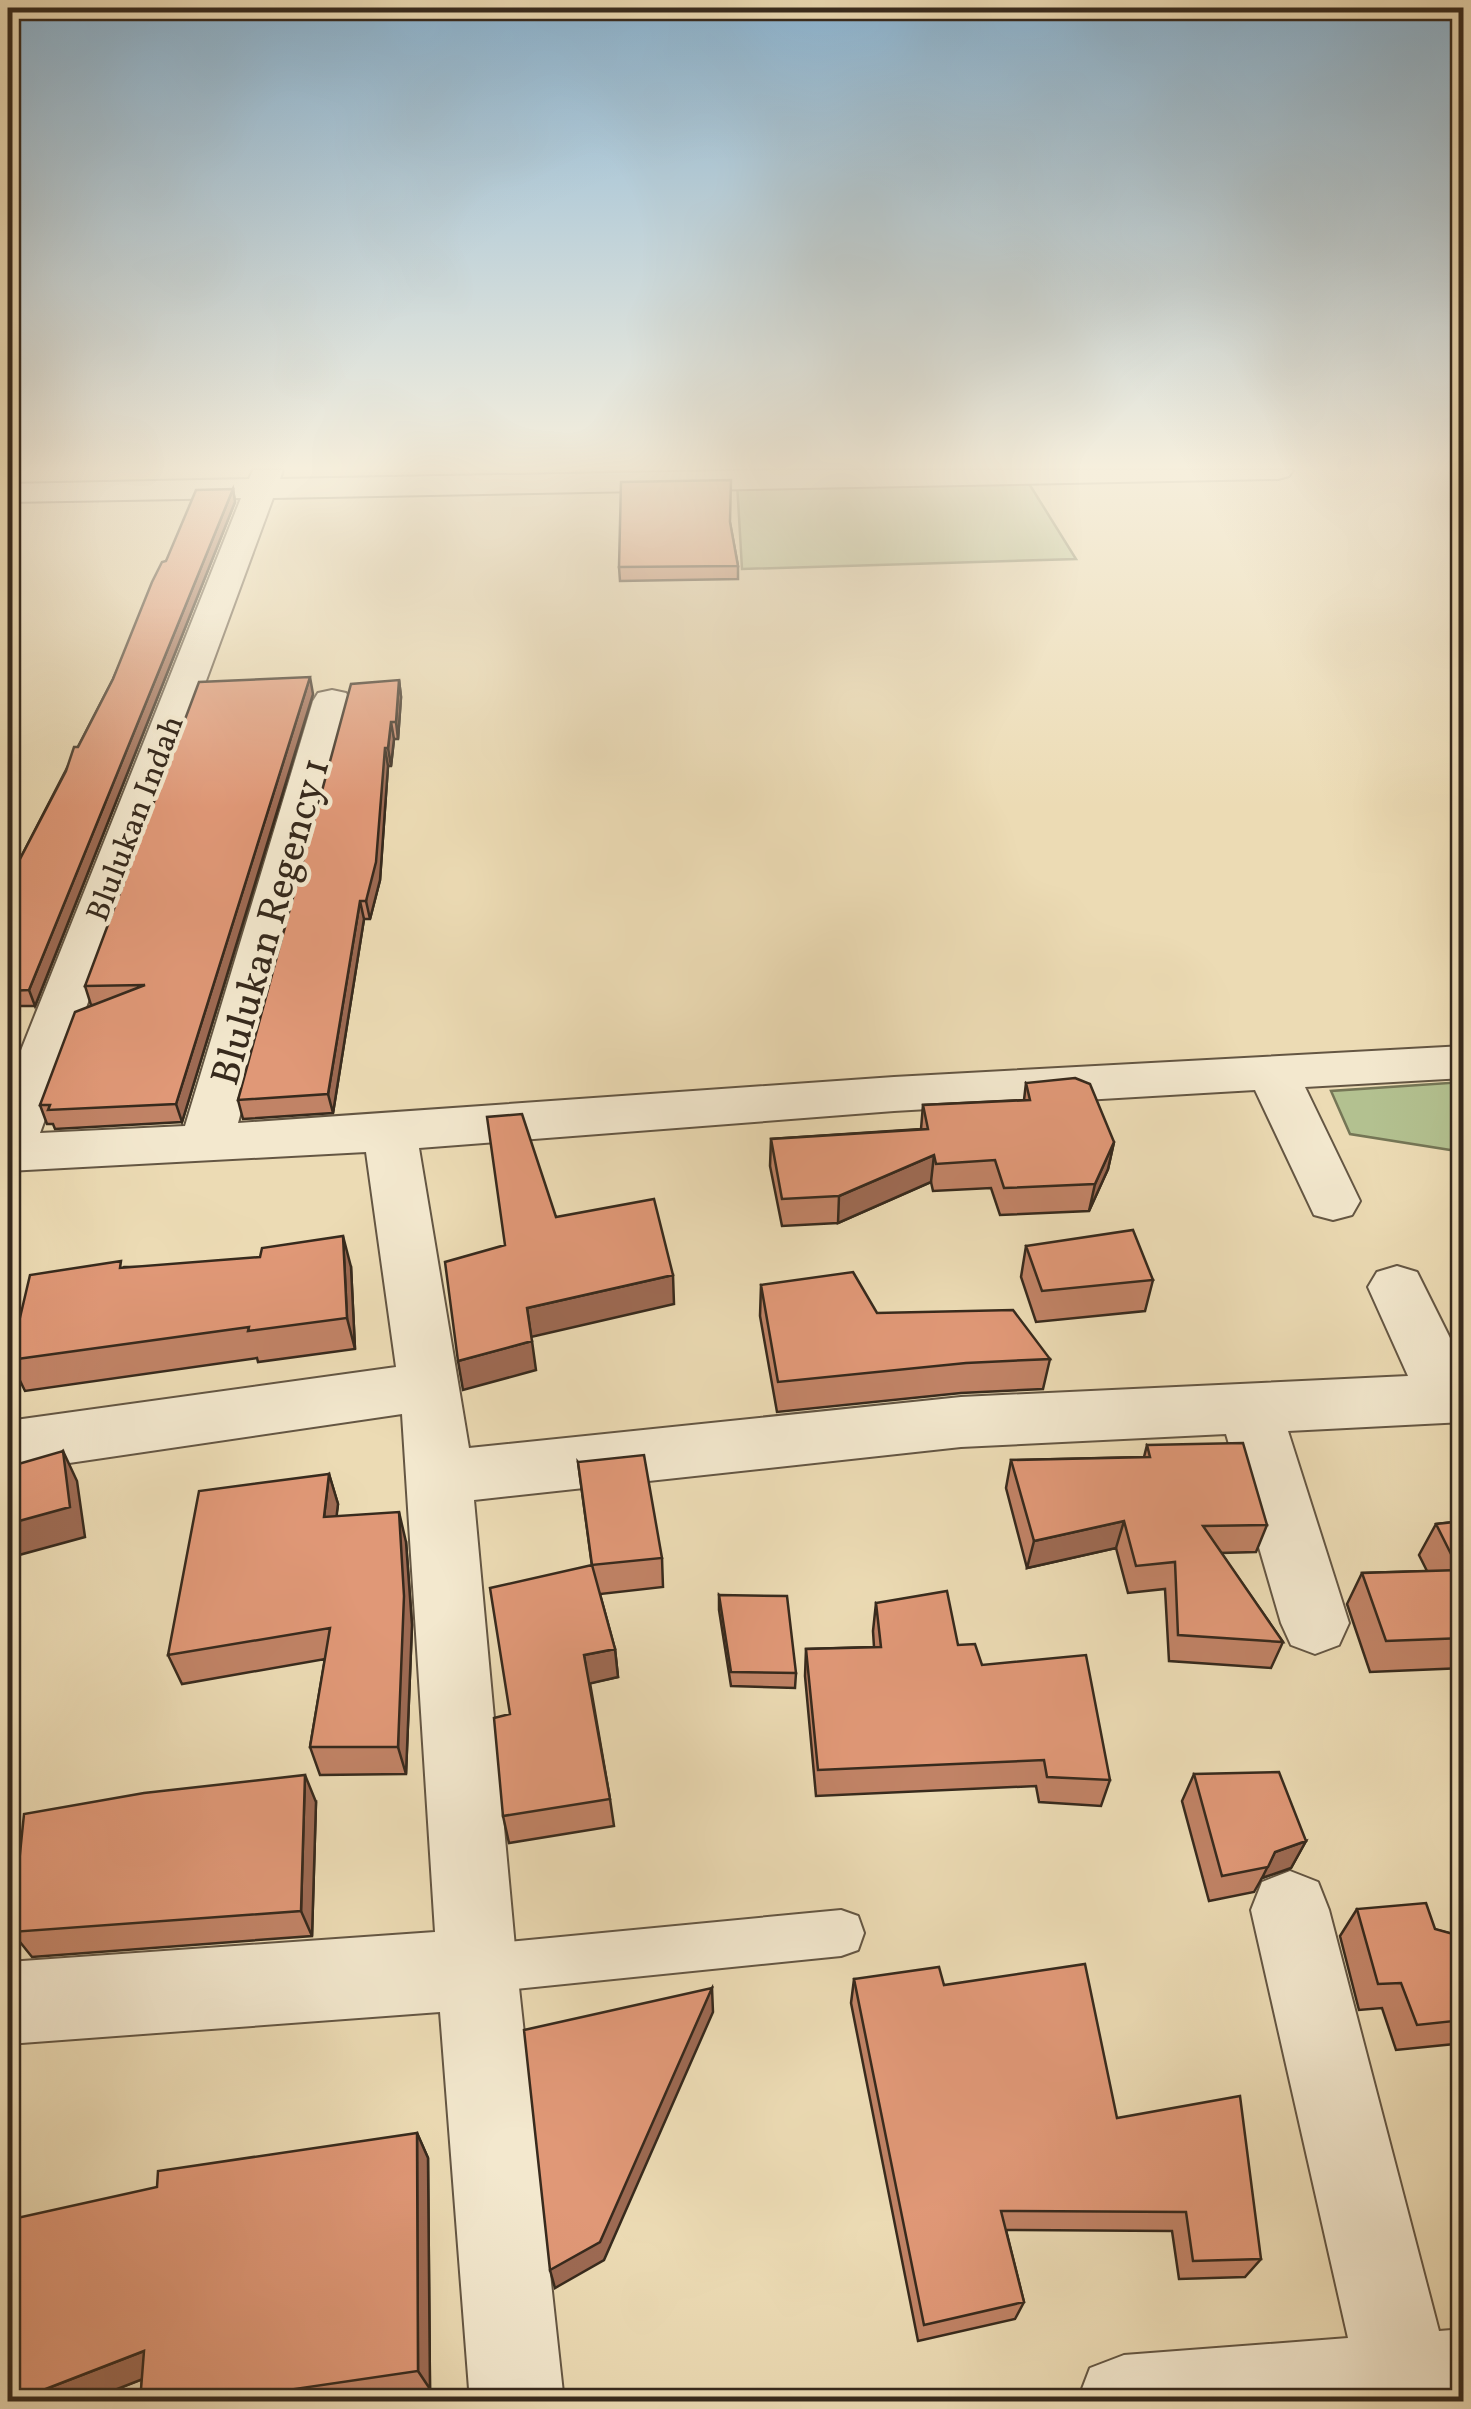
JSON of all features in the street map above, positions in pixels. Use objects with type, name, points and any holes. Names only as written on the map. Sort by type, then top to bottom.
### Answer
[{"type":"street","name":"Blulukan Indah","points":[[8,1150],[225,582]]},
{"type":"street","name":"Blulukan Regency 1","points":[[207,1141],[332,700]]},
{"type":"street","points":[[8,1150],[390,1133],[874,1096],[1464,1062]]},
{"type":"street","points":[[1272,1072],[1333,1201]]},
{"type":"street","points":[[390,1133],[440,1477],[477,1968],[516,2402]]},
{"type":"street","points":[[440,1477],[961,1422],[1456,1399],[1397,1288]]},
{"type":"street","points":[[8,1447],[428,1386]]},
{"type":"street","points":[[1250,1409],[1315,1623]]},
{"type":"street","points":[[1124,2402],[1434,2377],[1290,1910]]},
{"type":"street","points":[[8,2002],[477,1968]]},
{"type":"lane","points":[[477,1968],[841,1932]]},
{"type":"green space","points":[[1463,1082],[1463,1152],[1350,1134],[1331,1091]]},
{"type":"building","points":[[152,582],[195,582],[29,990],[8,991],[8,900],[14,882],[8,882],[66,771],[74,747],[78,747],[113,679]]},
{"type":"building","points":[[310,677],[176,1104],[48,1110],[50,1105],[40,1105],[75,1012],[145,985],[85,986],[199,682]]},
{"type":"building","points":[[399,680],[396,722],[391,722],[385,748],[376,862],[366,901],[360,901],[328,1094],[238,1100],[351,684]]},
{"type":"building","points":[[1075,1078],[1090,1084],[1114,1142],[1095,1184],[1004,1188],[995,1160],[936,1164],[934,1155],[839,1196],[782,1199],[771,1139],[928,1129],[923,1105],[1030,1100],[1026,1083]]},
{"type":"building","points":[[522,1114],[556,1217],[654,1199],[673,1275],[527,1308],[532,1341],[458,1361],[445,1262],[505,1245],[487,1117]]},
{"type":"building","points":[[1133,1230],[1153,1280],[1042,1291],[1026,1246]]},
{"type":"building","points":[[343,1236],[347,1318],[248,1331],[249,1327],[10,1360],[30,1275],[121,1261],[120,1268],[260,1257],[262,1248]]},
{"type":"building","points":[[853,1272],[877,1313],[1013,1310],[1050,1359],[966,1363],[778,1382],[761,1285]]},
{"type":"building","points":[[1243,1443],[1267,1525],[1203,1526],[1283,1642],[1178,1635],[1175,1562],[1136,1566],[1124,1521],[1034,1541],[1011,1460],[1150,1457],[1147,1445]]},
{"type":"building","points":[[63,1451],[70,1507],[8,1524],[8,1467]]},
{"type":"building","points":[[644,1455],[662,1558],[592,1565],[578,1462]]},
{"type":"building","points":[[329,1474],[324,1517],[399,1512],[404,1596],[398,1747],[310,1747],[330,1628],[168,1655],[199,1491]]},
{"type":"building","points":[[1464,1521],[1464,1638],[1386,1641],[1362,1573],[1459,1570],[1436,1524]]},
{"type":"building","points":[[592,1565],[615,1649],[584,1655],[610,1799],[503,1816],[494,1718],[510,1714],[490,1588]]},
{"type":"building","points":[[947,1591],[958,1645],[975,1644],[982,1665],[1086,1655],[1110,1780],[1047,1777],[1044,1760],[818,1770],[806,1649],[881,1647],[876,1603]]},
{"type":"building","points":[[719,1595],[787,1596],[796,1673],[731,1672]]},
{"type":"building","points":[[1279,1772],[1306,1841],[1275,1852],[1268,1867],[1222,1876],[1194,1774]]},
{"type":"building","points":[[305,1775],[301,1911],[12,1932],[24,1814],[144,1793]]},
{"type":"building","points":[[1426,1903],[1435,1929],[1464,1937],[1464,2020],[1417,2025],[1401,1983],[1378,1984],[1357,1909]]},
{"type":"building","points":[[1085,1964],[1117,2118],[1240,2096],[1261,2259],[1193,2261],[1186,2212],[1001,2211],[1024,2302],[924,2325],[854,1979],[939,1967],[944,1985]]},
{"type":"building","points":[[712,1988],[600,2242],[550,2270],[524,2030]]},
{"type":"building","points":[[417,2133],[418,2371],[207,2402],[140,2402],[144,2351],[8,2402],[8,2220],[157,2187],[158,2171]]}]
